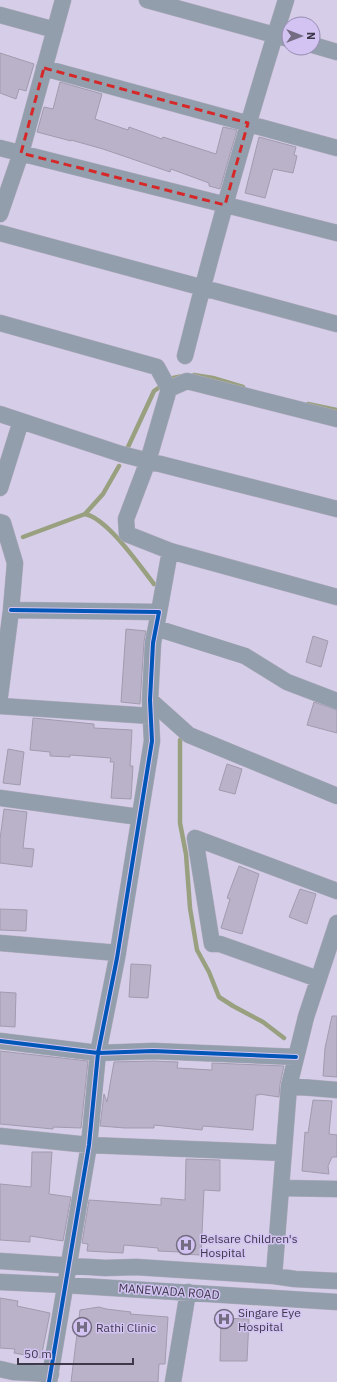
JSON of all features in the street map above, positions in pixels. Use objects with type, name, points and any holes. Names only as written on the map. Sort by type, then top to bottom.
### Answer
[{"type":"street","points":[[0,214],[21,153],[63,0]]},
{"type":"street","points":[[146,0],[281,37]]},
{"type":"street","points":[[284,16],[286,0]]},
{"type":"street","points":[[0,15],[55,30]]},
{"type":"street","points":[[185,356],[202,287],[248,123],[281,40]]},
{"type":"street","points":[[321,47],[337,52]]},
{"type":"street","points":[[44,68],[337,148]]},
{"type":"street","points":[[0,148],[337,233]]},
{"type":"street","points":[[0,233],[337,324]]},
{"type":"street","points":[[0,323],[157,367],[169,389],[148,461],[126,519],[128,534],[170,551],[337,597]]},
{"type":"street","points":[[169,389],[187,381],[337,419]]},
{"type":"street","points":[[0,414],[121,454],[337,508]]},
{"type":"street","points":[[0,488],[21,421]]},
{"type":"street","points":[[0,522],[3,523],[11,610],[3,651],[0,696]]},
{"type":"street","points":[[0,1369],[50,1378],[89,1145],[98,1053],[118,953],[152,741],[150,700],[153,643],[170,551]]},
{"type":"street","points":[[11,610],[159,612]]},
{"type":"street","points":[[156,628],[245,656],[287,682],[337,701]]},
{"type":"street","points":[[150,700],[189,735],[337,796]]},
{"type":"street","points":[[0,706],[151,716]]},
{"type":"street","points":[[0,798],[139,817]]},
{"type":"street","points":[[318,979],[220,944],[212,944],[195,838],[337,891]]},
{"type":"street","points":[[274,1276],[289,1086],[306,1016],[337,923]]},
{"type":"street","points":[[0,943],[118,953]]},
{"type":"street","points":[[0,1041],[98,1053],[153,1052],[296,1057]]},
{"type":"street","points":[[289,1086],[337,1090]]},
{"type":"street","points":[[0,1136],[89,1145],[284,1153]]},
{"type":"street","points":[[281,1188],[337,1189]]},
{"type":"street","points":[[0,1261],[68,1264],[105,1268],[136,1267],[337,1281]]},
{"type":"street","name":"MANEWADA ROAD","points":[[0,1282],[337,1302]]},
{"type":"street","points":[[173,1382],[188,1292]]},
{"type":"highlighted area","points":[[44,68],[248,123],[225,205],[21,153]]},
{"type":"building","points":[[0,53],[34,64],[26,91],[19,89],[16,99],[0,93]]},
{"type":"building","points":[[60,82],[102,94],[95,119],[128,130],[129,127],[162,139],[163,137],[216,154],[223,127],[237,130],[220,189],[209,186],[209,183],[171,169],[170,172],[103,149],[37,132],[44,107],[53,109]]},
{"type":"building","points":[[259,137],[296,147],[294,155],[297,156],[293,173],[273,169],[265,198],[245,193]]},
{"type":"building","points":[[126,629],[146,631],[140,704],[121,702]]},
{"type":"building","points":[[313,636],[328,641],[321,667],[306,662]]},
{"type":"building","points":[[314,702],[337,710],[337,733],[307,725]]},
{"type":"building","points":[[33,718],[94,724],[94,728],[132,730],[130,766],[133,766],[131,799],[111,798],[114,762],[110,762],[111,758],[70,755],[70,757],[50,756],[50,752],[30,750]]},
{"type":"building","points":[[8,749],[24,752],[20,785],[3,783]]},
{"type":"building","points":[[227,764],[242,769],[235,794],[219,790]]},
{"type":"building","points":[[4,809],[27,812],[23,848],[34,849],[32,867],[0,863],[0,839]]},
{"type":"building","points":[[239,866],[259,874],[242,934],[221,928],[230,899],[227,898]]},
{"type":"building","points":[[300,889],[316,894],[307,924],[289,917]]},
{"type":"building","points":[[0,909],[27,910],[26,931],[0,930]]},
{"type":"building","points":[[131,964],[151,965],[148,998],[129,997]]},
{"type":"building","points":[[0,992],[16,993],[15,1027],[0,1026]]},
{"type":"building","points":[[332,1016],[337,1016],[337,1077],[323,1076],[325,1048]]},
{"type":"building","points":[[0,1051],[88,1061],[81,1128],[53,1127],[53,1129],[0,1124]]},
{"type":"building","points":[[114,1062],[178,1062],[177,1068],[212,1070],[212,1063],[284,1066],[279,1097],[259,1094],[256,1095],[253,1130],[203,1126],[202,1130],[154,1125],[154,1128],[100,1126],[104,1094],[107,1102]]},
{"type":"building","points":[[313,1100],[332,1101],[329,1134],[337,1135],[337,1157],[332,1157],[328,1166],[329,1174],[302,1171],[305,1132],[308,1133]]},
{"type":"building","points":[[32,1152],[52,1152],[49,1194],[71,1197],[63,1241],[30,1236],[30,1242],[0,1240],[0,1184],[31,1187]]},
{"type":"building","points":[[186,1159],[220,1160],[220,1191],[204,1190],[201,1255],[180,1254],[180,1252],[158,1251],[158,1248],[124,1245],[123,1253],[87,1251],[88,1244],[82,1243],[89,1200],[161,1205],[161,1198],[185,1200]]},
{"type":"building","points":[[0,1298],[18,1301],[17,1306],[50,1313],[41,1358],[14,1353],[15,1349],[0,1348]]},
{"type":"building","points":[[99,1307],[131,1312],[130,1314],[168,1317],[165,1364],[159,1364],[158,1382],[71,1382],[80,1310]]},
{"type":"building","points":[[221,1318],[249,1319],[247,1361],[220,1361]]},
{"type":"waterway","points":[[194,375],[213,378],[243,387]]},
{"type":"waterway","points":[[128,447],[154,391],[173,378],[183,376]]},
{"type":"waterway","points":[[308,404],[337,410]]},
{"type":"waterway","points":[[85,514],[103,494],[119,466]]},
{"type":"waterway","points":[[23,537],[85,514],[103,524],[113,533],[154,584]]},
{"type":"waterway","points":[[180,740],[180,823],[186,854],[190,908],[197,950],[209,972],[219,997],[263,1022],[284,1038]]},
{"type":"cycle path","points":[[11,610],[159,612],[153,643],[150,700],[152,741],[117,958],[98,1053],[153,1051],[296,1057]]},
{"type":"cycle path","points":[[0,1041],[98,1053],[89,1145],[49,1382]]},
{"type":"place","name":"Belsare Children's Hospital","points":[[186,1245]]},
{"type":"place","name":"Singare Eye Hospital","points":[[224,1319]]},
{"type":"place","name":"Rathi Clinic","points":[[82,1327]]}]
